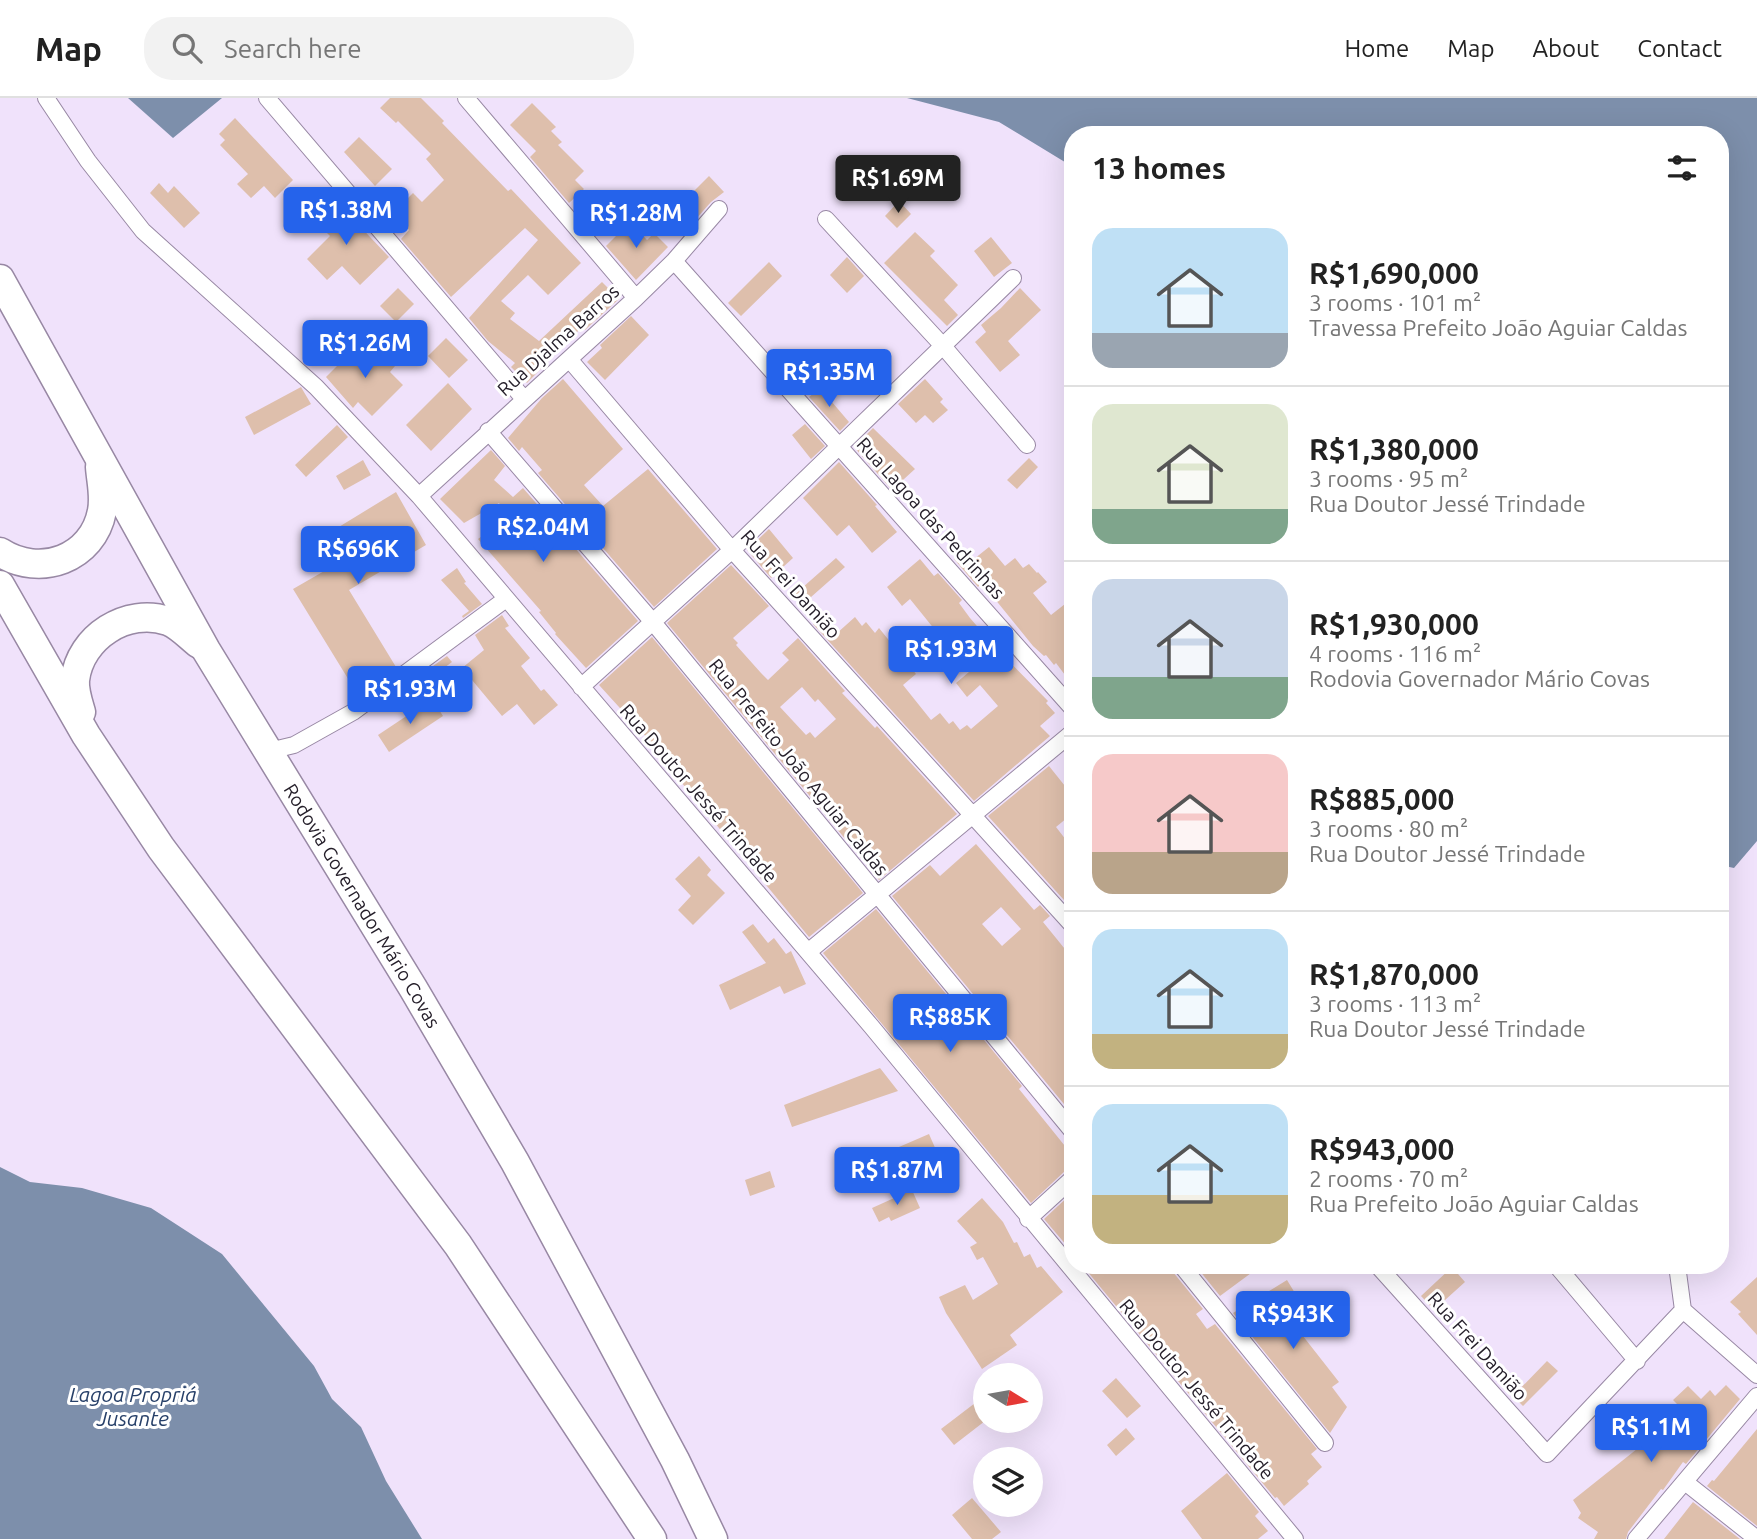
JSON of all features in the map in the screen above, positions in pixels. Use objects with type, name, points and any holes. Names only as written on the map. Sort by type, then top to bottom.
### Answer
[{"type":"highway","name":"Rodovia Governador Mário Covas","points":[[0,279],[206,650],[515,1162],[675,1460],[713,1539]]},
{"type":"highway","points":[[0,552],[20,562],[42,565],[65,559],[85,545],[102,513],[99,457]]},
{"type":"highway","points":[[0,585],[86,735],[161,848],[458,1245],[652,1539]]},
{"type":"highway","points":[[86,735],[74,683],[77,670],[89,646],[108,628],[133,619],[159,619],[172,622],[206,650]]},
{"type":"street","name":"Rua Doutor Jessé Trindade","points":[[46,98],[88,161],[143,231],[316,387],[419,496],[808,953],[1064,1262]]},
{"type":"street","points":[[267,98],[524,399]]},
{"type":"street","points":[[466,98],[636,298]]},
{"type":"street","name":"Rua Djalma Barros","points":[[419,496],[636,298],[674,261],[719,209]]},
{"type":"street","points":[[826,219],[943,346],[1027,445]]},
{"type":"street","name":"Rua Lagoa das Pedrinhas","points":[[674,261],[1064,699]]},
{"type":"street","points":[[581,687],[732,550],[1013,278]]},
{"type":"street","name":"Rua Frei Damião","points":[[569,359],[732,550],[1064,916]]},
{"type":"street","name":"Rua Prefeito João Aguiar Caldas","points":[[488,431],[652,621],[1064,1121]]},
{"type":"street","points":[[269,751],[294,745],[353,712],[506,599]]},
{"type":"street","points":[[808,953],[1064,739]]},
{"type":"street","points":[[1028,1219],[1064,1186]]},
{"type":"street","name":"Rua Doutor Jessé Trindade","points":[[1074,1274],[1295,1539]]},
{"type":"street","points":[[1188,1274],[1325,1443]]},
{"type":"street","name":"Rua Frei Damião","points":[[1385,1274],[1547,1454],[1637,1361]]},
{"type":"street","points":[[1564,1274],[1637,1361],[1684,1310]]},
{"type":"street","points":[[1678,1274],[1684,1310],[1757,1375]]},
{"type":"street","points":[[1636,1539],[1757,1396]]},
{"type":"street","points":[[1685,1482],[1757,1539]]},
{"type":"water","points":[[128,98],[222,98],[173,138]]},
{"type":"water","points":[[907,98],[1757,98],[1757,841],[1734,868],[1729,867],[1729,126],[1064,126],[1064,162],[999,122]]},
{"type":"water","name":"Lagoa Propriá Jusante","points":[[0,1167],[30,1182],[82,1188],[151,1208],[222,1254],[314,1366],[332,1399],[361,1427],[386,1481],[422,1539],[0,1539]]},
{"type":"building","points":[[390,98],[421,98],[444,121],[442,123],[508,191],[511,189],[581,263],[548,295],[528,275],[501,301],[515,313],[510,319],[539,341],[602,282],[619,299],[585,330],[582,327],[527,383],[511,367],[515,363],[488,341],[469,318],[538,240],[525,228],[451,297],[401,239],[409,230],[394,212],[413,193],[422,202],[444,180],[426,159],[431,154],[398,121],[396,123],[380,108]]},
{"type":"building","points":[[532,103],[556,127],[551,131],[562,142],[558,145],[584,171],[575,180],[584,189],[569,203],[530,157],[536,151],[510,125]]},
{"type":"building","points":[[235,118],[293,180],[275,198],[264,186],[251,198],[237,184],[248,174],[220,145],[225,140],[219,134]]},
{"type":"building","points":[[359,137],[392,169],[375,186],[344,152]]},
{"type":"building","points":[[709,176],[724,192],[695,220],[680,205]]},
{"type":"building","points":[[159,183],[168,193],[174,186],[200,213],[184,228],[150,193]]},
{"type":"building","points":[[335,200],[389,257],[360,285],[342,266],[327,280],[307,259],[330,236],[314,220]]},
{"type":"building","points":[[899,201],[911,214],[897,228],[885,216]]},
{"type":"building","points":[[630,222],[647,240],[654,233],[668,247],[636,280],[606,246]]},
{"type":"building","points":[[915,232],[935,251],[930,256],[958,285],[944,300],[958,315],[947,326],[884,263]]},
{"type":"building","points":[[991,237],[1012,263],[994,277],[974,251]]},
{"type":"building","points":[[847,257],[864,276],[847,293],[830,275]]},
{"type":"building","points":[[769,262],[782,276],[741,316],[728,303]]},
{"type":"building","points":[[398,288],[414,304],[396,322],[380,306]]},
{"type":"building","points":[[1020,288],[1041,310],[1008,341],[1020,355],[1000,372],[975,342],[986,332],[981,325]]},
{"type":"building","points":[[631,316],[649,335],[605,380],[587,362],[602,348],[600,345]]},
{"type":"building","points":[[446,338],[468,360],[449,378],[428,356]]},
{"type":"building","points":[[357,346],[368,358],[378,348],[395,366],[390,372],[403,385],[372,416],[358,402],[353,408],[326,377]]},
{"type":"building","points":[[563,379],[623,449],[584,485],[603,506],[648,469],[717,549],[654,607],[538,473],[542,470],[522,447],[519,451],[508,438],[542,398]]},
{"type":"building","points":[[925,379],[943,399],[940,402],[948,410],[933,423],[925,415],[916,423],[898,404]]},
{"type":"building","points":[[448,383],[472,409],[431,451],[406,425]]},
{"type":"building","points":[[301,387],[311,404],[254,435],[245,417]]},
{"type":"building","points":[[820,388],[849,422],[840,431],[809,397]]},
{"type":"building","points":[[805,424],[825,446],[811,459],[792,435]]},
{"type":"building","points":[[337,425],[348,437],[306,477],[295,465]]},
{"type":"building","points":[[873,428],[915,469],[892,490],[854,447]]},
{"type":"building","points":[[491,450],[505,466],[494,480],[513,497],[523,488],[638,621],[586,668],[478,539],[508,517],[499,503],[464,523],[440,499]]},
{"type":"building","points":[[1029,458],[1038,467],[1017,489],[1007,480]]},
{"type":"building","points":[[363,460],[371,475],[344,490],[336,476]]},
{"type":"building","points":[[839,462],[897,532],[872,553],[849,525],[837,536],[803,498]]},
{"type":"building","points":[[396,492],[426,545],[349,590],[396,667],[358,695],[293,589],[326,570],[311,544]]},
{"type":"building","points":[[769,529],[793,558],[771,578],[747,550]]},
{"type":"building","points":[[989,547],[1005,566],[1015,558],[1023,568],[1029,564],[1047,582],[1033,593],[1051,615],[1064,605],[1064,674],[1056,663],[1054,665],[1033,646],[990,593],[980,585],[978,587],[954,559],[965,549],[974,559]]},
{"type":"building","points":[[836,558],[845,567],[802,605],[794,595]]},
{"type":"building","points":[[920,559],[934,576],[938,573],[962,600],[959,603],[970,618],[1048,701],[1046,703],[1055,713],[1040,726],[1050,736],[974,801],[813,624],[821,617],[836,634],[855,617],[862,626],[866,622],[875,633],[879,628],[916,674],[903,685],[931,720],[940,713],[949,724],[953,721],[960,730],[967,725],[971,729],[998,706],[980,685],[967,697],[956,683],[969,672],[910,599],[902,606],[887,587]]},
{"type":"building","points":[[731,565],[769,606],[733,638],[761,673],[768,680],[789,660],[782,653],[798,638],[845,691],[842,693],[875,728],[877,726],[957,814],[879,880],[667,623]],"holes":[[[802,687],[815,702],[818,699],[836,719],[815,738],[810,732],[806,735],[780,707]]]},
{"type":"building","points":[[457,568],[466,582],[464,583],[482,604],[463,618],[469,611],[441,580]]},
{"type":"building","points":[[502,615],[509,626],[505,628],[530,658],[521,666],[541,691],[544,689],[558,705],[534,725],[517,704],[502,716],[462,668],[484,650],[475,635]]},
{"type":"building","points":[[652,637],[863,893],[809,937],[681,782],[667,763],[669,762],[599,685]]},
{"type":"building","points":[[447,656],[452,662],[420,686],[415,679]]},
{"type":"building","points":[[432,699],[443,716],[389,752],[378,735]]},
{"type":"building","points":[[1049,766],[1064,785],[1064,820],[1056,827],[1064,837],[1064,900],[988,816]]},
{"type":"building","points":[[976,844],[1034,910],[1040,905],[1050,916],[1043,922],[1064,948],[1064,1104],[892,896],[930,865],[940,876]],"holes":[[[1001,907],[1021,929],[1002,946],[982,924]]]},
{"type":"building","points":[[699,856],[711,870],[707,875],[725,893],[693,925],[678,910],[691,896],[675,879]]},
{"type":"building","points":[[876,909],[1022,1086],[1019,1089],[1064,1145],[1064,1172],[1031,1203],[823,953]]},
{"type":"building","points":[[753,924],[768,943],[774,938],[786,954],[791,951],[806,984],[784,994],[780,986],[730,1010],[719,985],[766,963],[742,932]]},
{"type":"building","points":[[880,1068],[898,1091],[792,1127],[784,1105]]},
{"type":"building","points":[[929,1134],[936,1150],[861,1184],[855,1166]]},
{"type":"building","points":[[770,1171],[775,1187],[750,1196],[745,1180]]},
{"type":"building","points":[[912,1190],[920,1208],[891,1221],[889,1217],[879,1222],[872,1208]]},
{"type":"building","points":[[982,1198],[1003,1222],[1024,1257],[1030,1254],[1037,1268],[1041,1266],[1063,1292],[1010,1335],[1017,1345],[991,1363],[978,1363],[946,1313],[939,1297],[965,1285],[973,1300],[998,1284],[983,1257],[977,1260],[970,1247],[977,1243],[957,1221]]},
{"type":"building","points":[[1064,1200],[1064,1242],[1044,1219]]},
{"type":"building","points":[[1089,1274],[1175,1274],[1203,1309],[1196,1314],[1207,1329],[1215,1324],[1317,1449],[1311,1454],[1322,1467],[1307,1481],[1309,1484],[1284,1506]]},
{"type":"building","points":[[1202,1274],[1250,1274],[1220,1296]]},
{"type":"building","points":[[1445,1274],[1458,1274],[1465,1282],[1434,1310],[1421,1296]]},
{"type":"building","points":[[1757,1277],[1757,1335],[1738,1314],[1741,1312],[1730,1302]]},
{"type":"building","points":[[1287,1280],[1301,1303],[1294,1307],[1305,1327],[1299,1331],[1339,1382],[1332,1387],[1347,1407],[1330,1433],[1233,1313]]},
{"type":"building","points":[[1547,1361],[1558,1371],[1523,1406],[1513,1396]]},
{"type":"building","points":[[1116,1378],[1141,1406],[1127,1418],[1102,1391]]},
{"type":"building","points":[[1726,1385],[1740,1399],[1686,1464],[1683,1462],[1663,1490],[1661,1489],[1628,1532],[1626,1539],[1594,1539],[1598,1532],[1578,1518],[1581,1513],[1573,1500],[1642,1445],[1626,1436],[1659,1418],[1701,1428],[1673,1400],[1688,1386],[1701,1399],[1710,1390],[1715,1396]]},
{"type":"building","points":[[973,1405],[973,1430],[954,1445],[941,1429]]},
{"type":"building","points":[[1126,1428],[1135,1439],[1116,1456],[1107,1445]]},
{"type":"building","points":[[1757,1429],[1757,1526],[1707,1486]]},
{"type":"building","points":[[1227,1473],[1259,1512],[1255,1516],[1268,1531],[1258,1539],[1202,1539],[1181,1511]]},
{"type":"building","points":[[972,1498],[973,1517],[988,1517],[1001,1532],[992,1539],[972,1539],[952,1515]]},
{"type":"building","points":[[1693,1502],[1740,1539],[1664,1539]]}]
